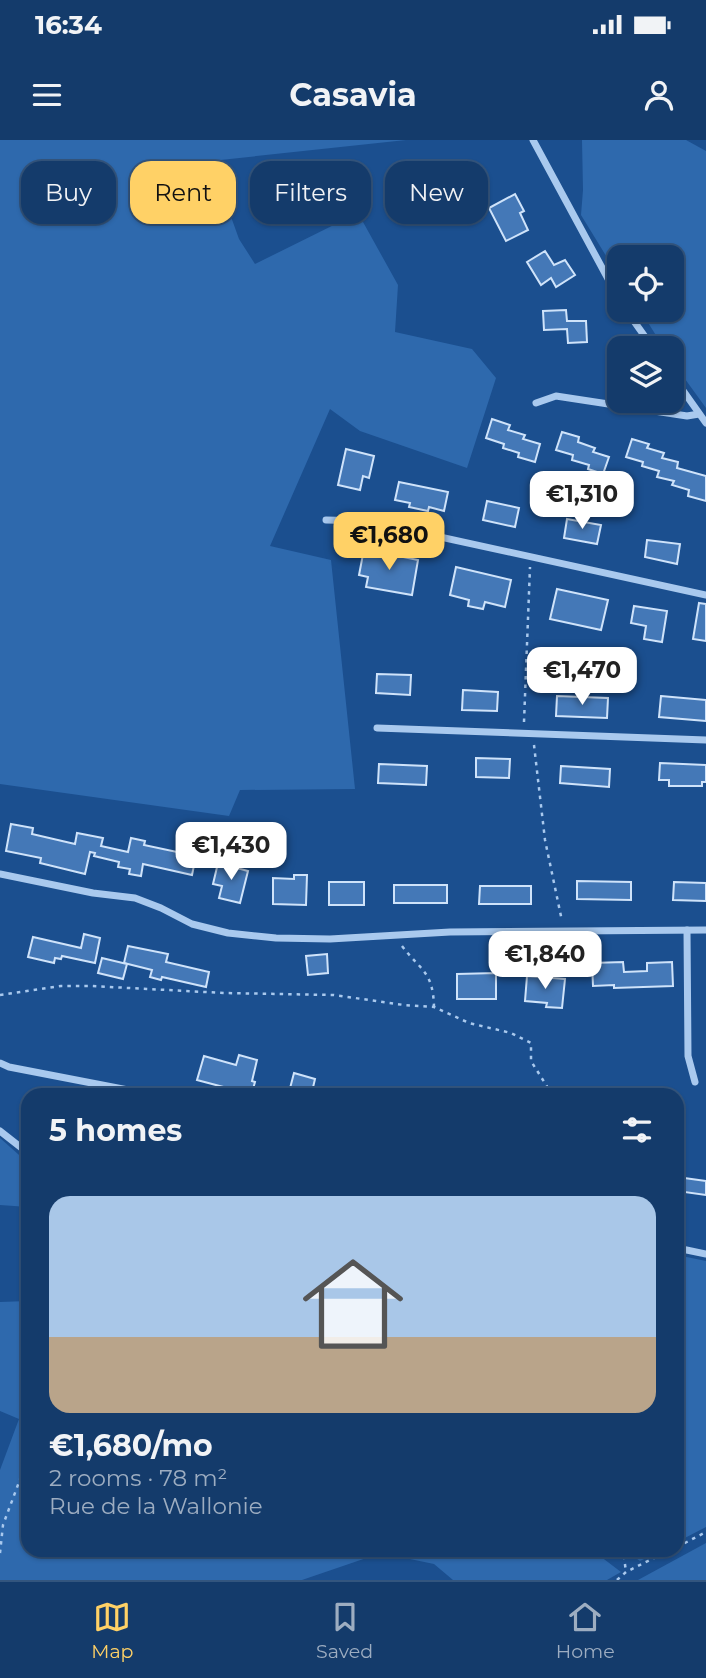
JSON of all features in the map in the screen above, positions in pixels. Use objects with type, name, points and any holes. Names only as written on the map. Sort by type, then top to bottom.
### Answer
[{"type":"street","points":[[533,140],[607,277]]},
{"type":"street","points":[[684,392],[706,423]]},
{"type":"street","points":[[536,403],[556,396],[687,416],[699,414]]},
{"type":"street","points":[[326,520],[367,521],[706,596]]},
{"type":"street","points":[[377,728],[706,740]]},
{"type":"street","points":[[0,874],[135,898],[192,924],[228,933],[276,938],[396,937],[450,932],[706,930]]},
{"type":"street","points":[[687,930],[688,1056],[695,1082]]},
{"type":"street","points":[[0,1063],[118,1088]]},
{"type":"street","points":[[0,1131],[21,1148]]},
{"type":"street","points":[[684,1249],[706,1254]]},
{"type":"path","points":[[523,733],[530,557]]},
{"type":"path","points":[[533,734],[545,840],[564,931]]},
{"type":"path","points":[[396,937],[428,975],[434,988],[435,1007]]},
{"type":"path","points":[[0,995],[61,986],[334,995],[435,1007],[469,1023],[510,1033],[531,1042],[531,1061],[548,1088]]},
{"type":"path","points":[[0,1553],[2,1524],[21,1476]]},
{"type":"path","points":[[684,1543],[706,1532]]},
{"type":"path","points":[[624,1557],[626,1572]]},
{"type":"path","points":[[617,1580],[626,1572],[656,1557]]},
{"type":"shaded area","points":[[0,140],[406,140],[211,161],[130,161],[130,224],[234,224],[239,239],[255,264],[336,224],[364,224],[398,285],[395,332],[472,349],[496,378],[467,468],[360,431],[330,409],[270,546],[331,560],[355,789],[240,790],[229,816],[0,784]]},
{"type":"shaded area","points":[[582,140],[686,140],[706,151],[706,408],[684,378],[684,336],[656,336],[648,322],[684,322],[684,245],[607,245],[607,257],[581,215]]},
{"type":"shaded area","points":[[0,1138],[21,1157],[21,1206],[0,1205]]},
{"type":"shaded area","points":[[684,1256],[706,1261],[706,1527],[684,1538]]},
{"type":"shaded area","points":[[21,1301],[21,1557],[369,1557],[302,1580],[0,1580],[0,1470],[19,1419],[0,1411],[0,1302]]},
{"type":"shaded area","points":[[706,1543],[706,1580],[638,1580],[684,1557]]},
{"type":"shaded area","points":[[400,1557],[601,1557],[621,1572],[607,1580],[453,1580],[434,1564]]},
{"type":"building","points":[[515,194],[524,211],[520,213],[528,230],[506,241],[489,208]]},
{"type":"building","points":[[545,251],[554,265],[565,260],[575,275],[556,287],[551,278],[541,285],[527,262]]},
{"type":"building","points":[[566,310],[567,321],[586,321],[587,342],[568,343],[567,329],[544,330],[543,311]]},
{"type":"building","points":[[492,419],[510,425],[508,430],[525,435],[523,439],[540,444],[535,462],[518,457],[519,453],[503,448],[504,444],[486,438]]},
{"type":"building","points":[[562,432],[579,437],[578,442],[595,448],[593,452],[609,457],[603,474],[588,469],[589,465],[572,460],[573,455],[556,450]]},
{"type":"building","points":[[632,439],[649,444],[647,448],[664,453],[662,458],[678,462],[677,468],[706,476],[706,501],[688,496],[689,490],[672,485],[674,481],[657,477],[659,471],[626,457]]},
{"type":"building","points":[[346,449],[374,456],[369,478],[363,476],[360,490],[338,485]]},
{"type":"building","points":[[399,482],[448,492],[444,511],[429,507],[428,511],[409,507],[410,503],[395,500]]},
{"type":"building","points":[[487,501],[519,508],[515,527],[483,520]]},
{"type":"building","points":[[567,519],[601,525],[597,544],[564,538]]},
{"type":"building","points":[[647,540],[680,544],[677,564],[645,557]]},
{"type":"building","points":[[364,549],[418,560],[412,595],[366,587],[368,577],[359,575]]},
{"type":"building","points":[[456,567],[511,580],[505,607],[485,602],[483,609],[468,606],[469,600],[450,595]]},
{"type":"building","points":[[557,589],[608,600],[601,630],[550,619]]},
{"type":"building","points":[[699,603],[706,604],[706,641],[693,639]]},
{"type":"building","points":[[634,606],[667,611],[662,642],[644,639],[646,626],[631,623]]},
{"type":"building","points":[[377,674],[411,675],[410,695],[376,693]]},
{"type":"building","points":[[463,690],[498,692],[497,711],[462,710]]},
{"type":"building","points":[[557,696],[608,698],[607,718],[556,716]]},
{"type":"building","points":[[661,696],[706,700],[706,721],[659,717]]},
{"type":"building","points":[[476,758],[510,759],[509,778],[476,777]]},
{"type":"building","points":[[660,763],[706,765],[706,782],[702,782],[702,786],[669,786],[669,780],[659,780]]},
{"type":"building","points":[[379,764],[427,766],[426,785],[378,783]]},
{"type":"building","points":[[561,766],[610,769],[609,787],[560,783]]},
{"type":"building","points":[[11,824],[33,828],[32,834],[75,844],[77,833],[103,838],[101,846],[128,852],[131,838],[145,841],[144,845],[196,856],[192,875],[143,864],[141,876],[129,874],[130,869],[118,867],[119,862],[94,856],[95,853],[90,852],[85,874],[40,863],[41,858],[6,851]]},
{"type":"building","points":[[218,863],[248,871],[240,903],[219,898],[222,886],[213,884]]},
{"type":"building","points":[[294,875],[307,875],[306,905],[273,904],[273,878],[294,879]]},
{"type":"building","points":[[577,881],[631,882],[631,900],[577,899]]},
{"type":"building","points":[[329,882],[364,882],[364,905],[329,905]]},
{"type":"building","points":[[674,882],[706,883],[706,901],[673,900]]},
{"type":"building","points":[[394,885],[447,885],[447,903],[394,903]]},
{"type":"building","points":[[480,886],[531,886],[531,904],[479,904]]},
{"type":"building","points":[[84,934],[100,938],[95,963],[62,956],[61,959],[55,958],[54,963],[28,957],[33,937],[81,948]]},
{"type":"building","points":[[128,946],[168,954],[166,962],[209,972],[206,987],[162,977],[161,980],[150,977],[152,970],[124,963]]},
{"type":"building","points":[[327,954],[328,973],[308,975],[306,956]]},
{"type":"building","points":[[102,958],[127,964],[123,979],[98,973]]},
{"type":"building","points":[[623,962],[624,972],[647,971],[647,963],[672,962],[673,986],[593,986],[592,963]]},
{"type":"building","points":[[496,973],[496,999],[457,999],[457,974]]},
{"type":"building","points":[[527,976],[565,979],[562,1008],[546,1007],[547,1003],[525,1001]]},
{"type":"building","points":[[239,1055],[257,1060],[252,1081],[255,1082],[253,1088],[227,1088],[197,1080],[204,1056],[236,1065]]},
{"type":"building","points":[[294,1073],[315,1079],[313,1088],[290,1088]]},
{"type":"building","points":[[684,1178],[706,1181],[706,1195],[684,1192]]}]
